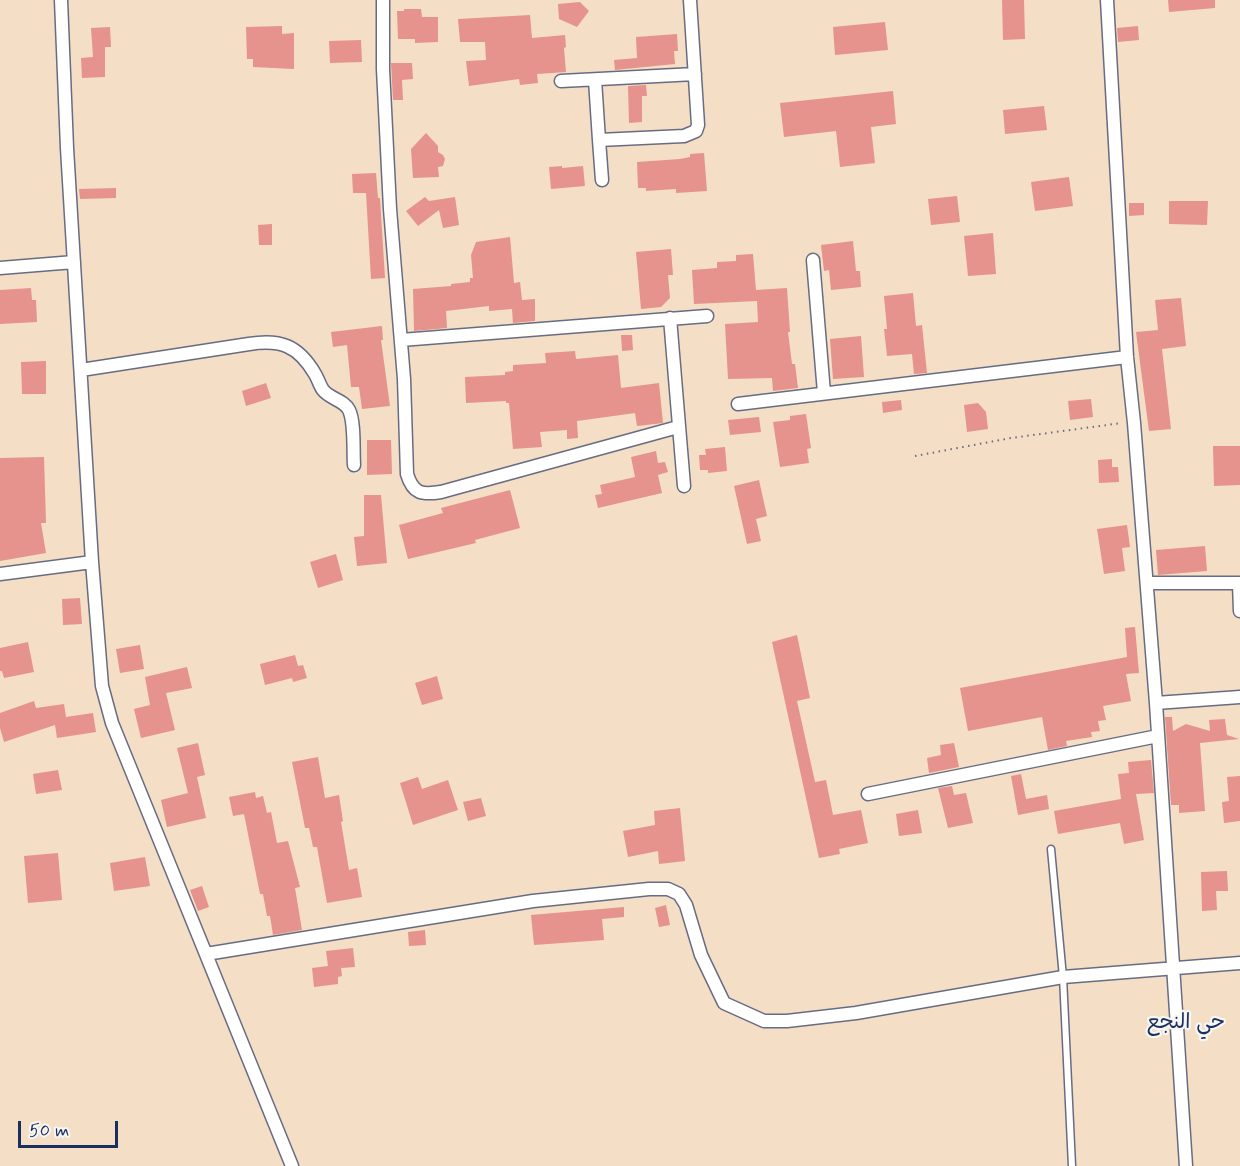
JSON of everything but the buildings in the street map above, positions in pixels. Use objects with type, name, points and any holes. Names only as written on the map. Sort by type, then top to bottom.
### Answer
[{"type":"street","points":[[61,0],[92,562],[105,702],[292,1166]]},
{"type":"street","points":[[383,0],[383,69],[390,209],[401,340],[407,474],[410,484],[423,493],[441,492],[678,427]]},
{"type":"street","points":[[599,140],[691,135],[698,125],[690,0]]},
{"type":"street","points":[[1107,0],[1127,357],[1156,703],[1186,1166]]},
{"type":"street","points":[[561,81],[695,74]]},
{"type":"street","points":[[595,80],[602,180]]},
{"type":"street","points":[[813,260],[824,393]]},
{"type":"street","points":[[0,267],[74,262]]},
{"type":"street","points":[[401,340],[707,316]]},
{"type":"street","points":[[670,318],[684,486]]},
{"type":"street","points":[[81,370],[267,341],[279,342],[290,347],[305,359],[322,389],[329,396],[345,404],[350,412],[354,465]]},
{"type":"street","points":[[738,404],[1127,357]]},
{"type":"street","points":[[0,574],[92,562]]},
{"type":"street","points":[[1147,583],[1240,583],[1240,611]]},
{"type":"street","points":[[1156,703],[1240,697]]},
{"type":"street","points":[[868,794],[1158,736]]},
{"type":"street","points":[[207,954],[533,901],[649,889],[668,890],[679,894],[686,905],[701,955],[724,1003],[764,1022],[856,1013],[1063,977],[1240,963]]},
{"type":"lane","points":[[1051,849],[1063,977],[1072,1166]]},
{"type":"path","points":[[915,456],[1011,438],[1134,423]]},
{"type":"district","name":"حي النجع","points":[[1186,1024]]}]
